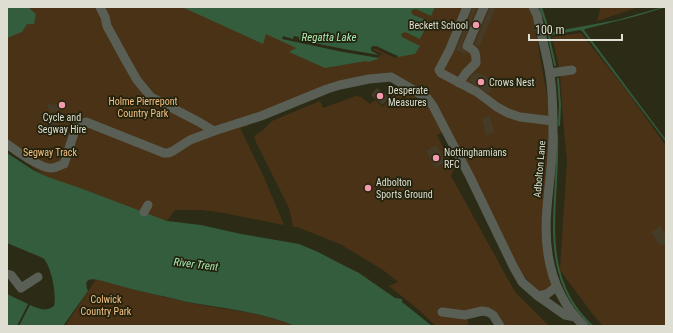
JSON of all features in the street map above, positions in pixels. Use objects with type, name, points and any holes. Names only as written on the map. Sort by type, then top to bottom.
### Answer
[{"type":"street","points":[[100,7],[105,17],[107,26],[124,59],[137,80],[152,97],[200,122],[217,133]]},
{"type":"street","points":[[468,7],[450,49],[439,70],[441,73],[460,83],[478,98],[508,113],[512,118],[520,117],[553,121]]},
{"type":"street","points":[[460,83],[466,73],[476,63],[476,53],[473,49],[467,46],[484,7]]},
{"type":"street","name":"Adbolton Lane","points":[[533,7],[537,15],[550,73],[552,94],[553,132],[546,209],[547,254],[556,287],[575,318],[584,326]]},
{"type":"street","points":[[550,73],[572,70]]},
{"type":"street","points":[[7,144],[24,156],[46,168],[51,169],[64,164],[76,127],[86,122],[164,153],[168,153],[188,141],[217,133],[340,85],[368,79],[391,77],[427,98],[437,113],[522,282],[538,296],[565,315],[575,318]]},
{"type":"street","points":[[7,274],[11,275],[21,288],[38,277]]},
{"type":"street","points":[[538,296],[547,294],[556,287]]},
{"type":"street","points":[[442,312],[465,315],[482,311],[488,312],[493,315],[500,326]]},
{"type":"green space","name":"Holme Pierrepont Country Park","points":[[7,7],[528,7],[533,16],[549,108],[550,148],[543,212],[552,284],[549,289],[538,291],[523,275],[514,262],[435,102],[430,101],[389,75],[281,104],[247,126],[240,128],[264,177],[284,225],[202,210],[175,210],[167,221],[51,180],[7,150]]},
{"type":"green space","points":[[601,7],[639,7],[597,21]]},
{"type":"green space","points":[[581,33],[626,90],[666,146],[666,326],[603,326],[560,270],[567,161],[560,72],[552,37]]},
{"type":"green space","name":"Adbolton Sports Ground","points":[[399,86],[423,99],[445,131],[437,135],[454,169],[451,176],[515,292],[549,326],[501,326],[494,315],[466,313],[438,308],[444,314],[465,316],[469,323],[467,324],[468,326],[436,326],[389,286],[398,282],[383,270],[340,244],[297,227],[293,227],[289,208],[254,136],[272,121],[320,101],[323,108],[356,96],[361,97],[370,104],[375,100],[383,107]]},
{"type":"green space","name":"Colwick Country Park","points":[[96,279],[191,303],[269,317],[295,326],[65,326]]},
{"type":"water","points":[[7,7],[28,7],[36,14],[34,24],[27,24],[22,32],[7,38]]},
{"type":"water","name":"Regatta Lake","points":[[182,7],[435,7],[431,16],[416,9],[412,10],[411,12],[413,15],[429,21],[420,39],[405,32],[401,34],[402,37],[420,46],[415,54],[398,57],[377,46],[373,46],[371,47],[371,51],[381,55],[378,59],[368,62],[366,61],[325,68],[289,52],[296,48],[266,34],[263,44]]},
{"type":"water","points":[[539,7],[542,7],[549,29],[552,32],[617,20],[666,7],[584,30],[666,142],[582,31],[580,30],[552,35],[549,34]]},
{"type":"water","name":"River Trent","points":[[7,153],[33,170],[48,177],[167,221],[201,225],[241,234],[299,244],[359,273],[395,298],[402,299],[402,302],[432,326],[295,326],[257,314],[188,302],[91,279],[88,280],[86,286],[88,291],[63,326],[19,326],[30,305],[42,309],[51,308],[54,306],[55,295],[51,273],[43,258],[7,243]]},
{"type":"water","points":[[7,294],[28,304],[17,326],[7,326]]},
{"type":"pier","points":[[283,36],[293,39],[294,36],[299,37],[299,40],[379,55],[372,51],[371,48],[375,46],[398,56],[395,58],[374,48],[373,50],[382,54],[382,56],[380,55],[379,58],[343,52],[282,39]]},
{"type":"building","points":[[473,7],[477,7],[461,46],[462,49],[469,55],[456,50]]},
{"type":"building","points":[[490,7],[496,7],[479,47],[475,44]]},
{"type":"building","name":"Crows Nest","points":[[476,72],[495,81],[489,93],[468,81]]},
{"type":"building","name":"Desperate Measures","points":[[377,88],[389,97],[383,105],[371,95]]},
{"type":"building","points":[[66,101],[68,107],[50,113],[47,105],[52,103],[53,105]]},
{"type":"building","points":[[490,116],[494,133],[486,135],[482,118]]},
{"type":"building","points":[[56,117],[59,129],[52,131],[48,119]]},
{"type":"building","name":"Nottinghamians RFC","points":[[436,145],[446,162],[435,168],[426,151]]},
{"type":"building","points":[[660,226],[666,236],[666,243],[660,246],[651,232]]},
{"type":"waterway","points":[[549,34],[555,65]]},
{"type":"waterway","points":[[558,79],[560,105],[559,125]]},
{"type":"waterway","points":[[557,135],[554,211],[554,236],[557,260],[563,283],[574,305],[592,326]]},
{"type":"place","name":"Beckett School","points":[[476,25]]},
{"type":"place","name":"Crows Nest","points":[[481,82]]},
{"type":"place","name":"Desperate Measures","points":[[380,96]]},
{"type":"place","name":"Cycle and Segway Hire","points":[[62,105]]},
{"type":"place","name":"Nottinghamians RFC","points":[[436,158]]},
{"type":"place","name":"Adbolton Sports Ground","points":[[368,188]]},
{"type":"park label","name":"Segway Track","points":[[50,152]]}]
